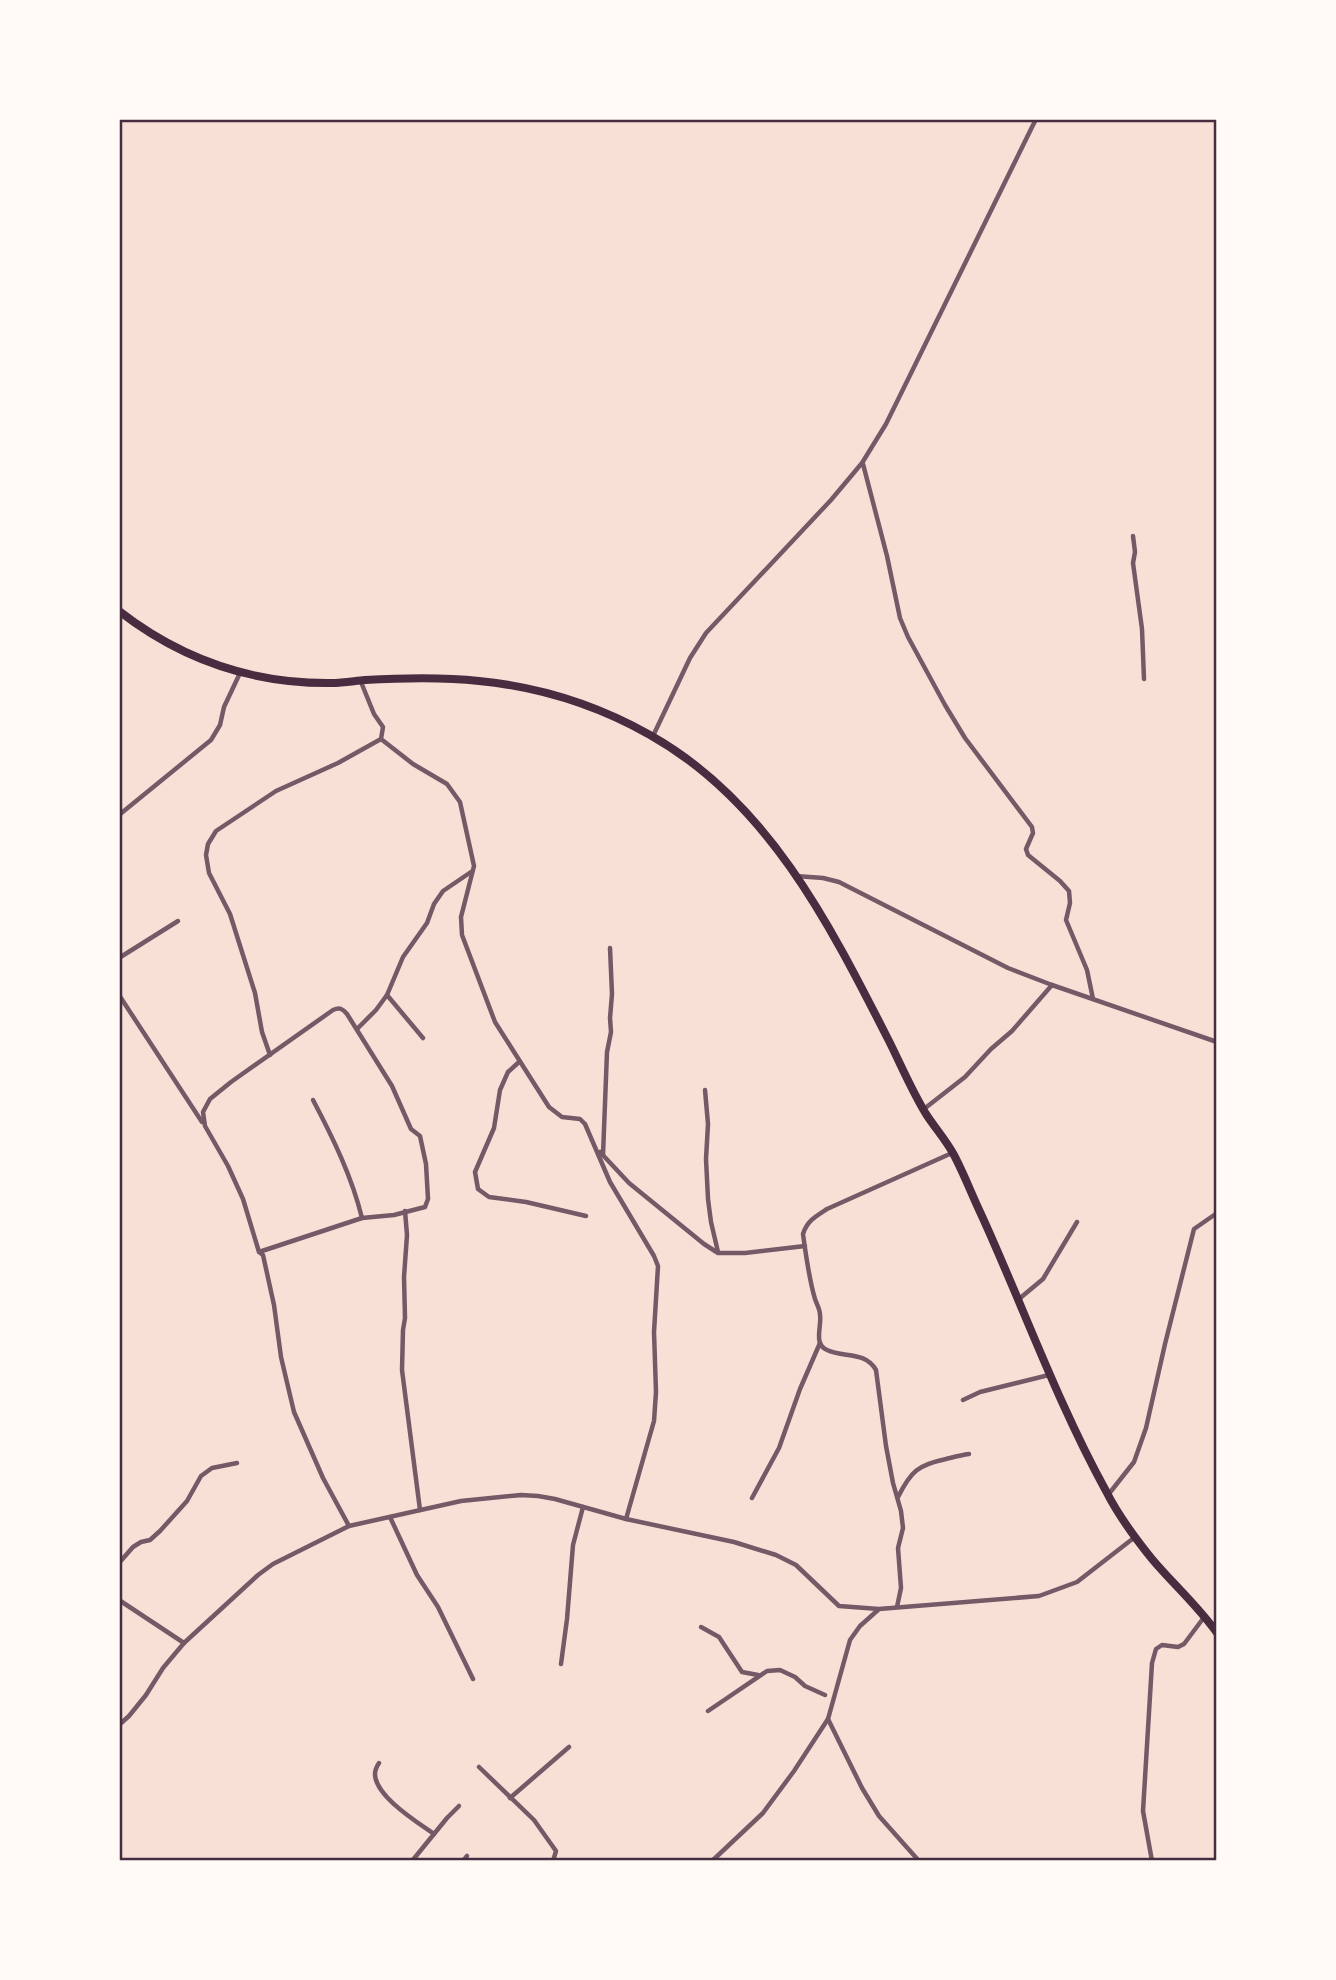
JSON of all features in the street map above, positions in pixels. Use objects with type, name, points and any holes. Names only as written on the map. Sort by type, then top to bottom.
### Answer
[{"type":"main road","points":[[119,611],[147,632],[187,653],[240,673],[274,680],[308,683],[432,678],[478,680],[522,687],[582,704],[620,719],[653,737],[693,763],[741,806],[767,835],[816,906],[924,1110],[953,1152],[1050,1375],[1108,1495],[1153,1560],[1205,1616],[1217,1633]]},
{"type":"street","points":[[653,737],[690,657],[706,633],[741,594],[789,548],[862,463],[886,424],[1036,119]]},
{"type":"street","points":[[862,463],[887,556],[900,618],[908,637],[965,738],[1032,827],[1034,833],[1026,849],[1028,855],[1069,891],[1070,903],[1066,920],[1087,970],[1093,999]]},
{"type":"street","points":[[1133,536],[1144,680]]},
{"type":"street","points":[[119,815],[211,740],[220,725],[224,707],[240,673]]},
{"type":"street","points":[[361,681],[374,714],[383,727],[381,739]]},
{"type":"street","points":[[381,739],[447,784],[460,802],[474,866],[461,917],[462,935],[495,1022],[550,1107],[562,1117],[580,1119],[585,1124],[610,1182],[658,1266],[654,1332],[654,1421],[625,1519]]},
{"type":"street","points":[[270,1055],[261,1031],[256,993],[230,914],[209,873],[206,855],[208,844],[216,831],[276,791],[338,763],[381,739]]},
{"type":"street","points":[[357,1029],[387,995],[403,957],[427,923],[434,904],[443,891],[473,871]]},
{"type":"street","points":[[795,876],[839,882],[1008,968],[1217,1042]]},
{"type":"street","points":[[119,958],[178,921]]},
{"type":"street","points":[[603,1156],[607,1052],[611,1032],[610,948]]},
{"type":"street","points":[[924,1110],[965,1077],[1012,1031],[1052,985]]},
{"type":"street","points":[[119,995],[205,1126],[243,1199],[267,1271],[281,1357],[294,1412],[323,1478],[349,1527]]},
{"type":"street","points":[[387,995],[423,1038]]},
{"type":"street","points":[[205,1126],[203,1112],[210,1099],[338,1008],[343,1009],[357,1029],[392,1086],[411,1129],[420,1136],[428,1199],[425,1207],[394,1215],[362,1218],[259,1252]]},
{"type":"street","points":[[519,1062],[508,1072],[500,1090],[494,1128],[475,1172],[478,1188],[489,1197],[526,1202],[586,1216]]},
{"type":"street","points":[[705,1090],[708,1199],[710,1222],[718,1253]]},
{"type":"street","points":[[313,1100],[355,1190],[362,1218]]},
{"type":"street","points":[[597,1149],[629,1183],[718,1253],[805,1246]]},
{"type":"street","points":[[752,1498],[779,1448],[820,1342],[821,1318],[805,1246],[805,1228],[813,1218],[827,1209],[953,1152]]},
{"type":"street","points":[[405,1211],[407,1235],[402,1370],[420,1510]]},
{"type":"street","points":[[1108,1495],[1134,1462],[1146,1428],[1194,1229],[1216,1214]]},
{"type":"street","points":[[1019,1300],[1043,1279],[1077,1222]]},
{"type":"street","points":[[820,1342],[826,1350],[872,1362],[876,1370],[886,1446],[902,1528],[898,1548],[901,1588],[897,1607]]},
{"type":"street","points":[[963,1401],[991,1389],[1050,1375]]},
{"type":"street","points":[[897,1497],[917,1468],[932,1461],[969,1454]]},
{"type":"street","points":[[119,1563],[133,1547],[160,1531],[187,1501],[201,1476],[212,1468],[237,1463]]},
{"type":"street","points":[[119,1725],[130,1716],[184,1643],[273,1564],[349,1527],[461,1501],[521,1495],[555,1499],[625,1519],[734,1542],[776,1555],[796,1565],[839,1606],[879,1609],[1039,1596],[1077,1582],[1135,1537]]},
{"type":"street","points":[[561,1664],[573,1545],[583,1507]]},
{"type":"street","points":[[390,1517],[417,1575],[438,1607],[473,1679]]},
{"type":"street","points":[[119,1600],[184,1643]]},
{"type":"street","points":[[712,1861],[763,1812],[794,1771],[828,1719],[850,1640],[860,1626],[879,1609]]},
{"type":"street","points":[[1152,1861],[1143,1811],[1152,1663],[1156,1649],[1162,1645],[1178,1647],[1184,1644],[1205,1616]]},
{"type":"street","points":[[701,1627],[719,1637],[742,1672],[759,1675]]},
{"type":"street","points":[[708,1711],[767,1671],[780,1670],[795,1677],[804,1686],[825,1695]]},
{"type":"street","points":[[828,1719],[879,1816],[919,1861]]},
{"type":"street","points":[[510,1798],[569,1747]]},
{"type":"street","points":[[379,1763],[375,1774],[381,1791],[434,1834]]},
{"type":"street","points":[[479,1767],[534,1820],[556,1851],[553,1861]]},
{"type":"street","points":[[412,1861],[459,1806]]}]
